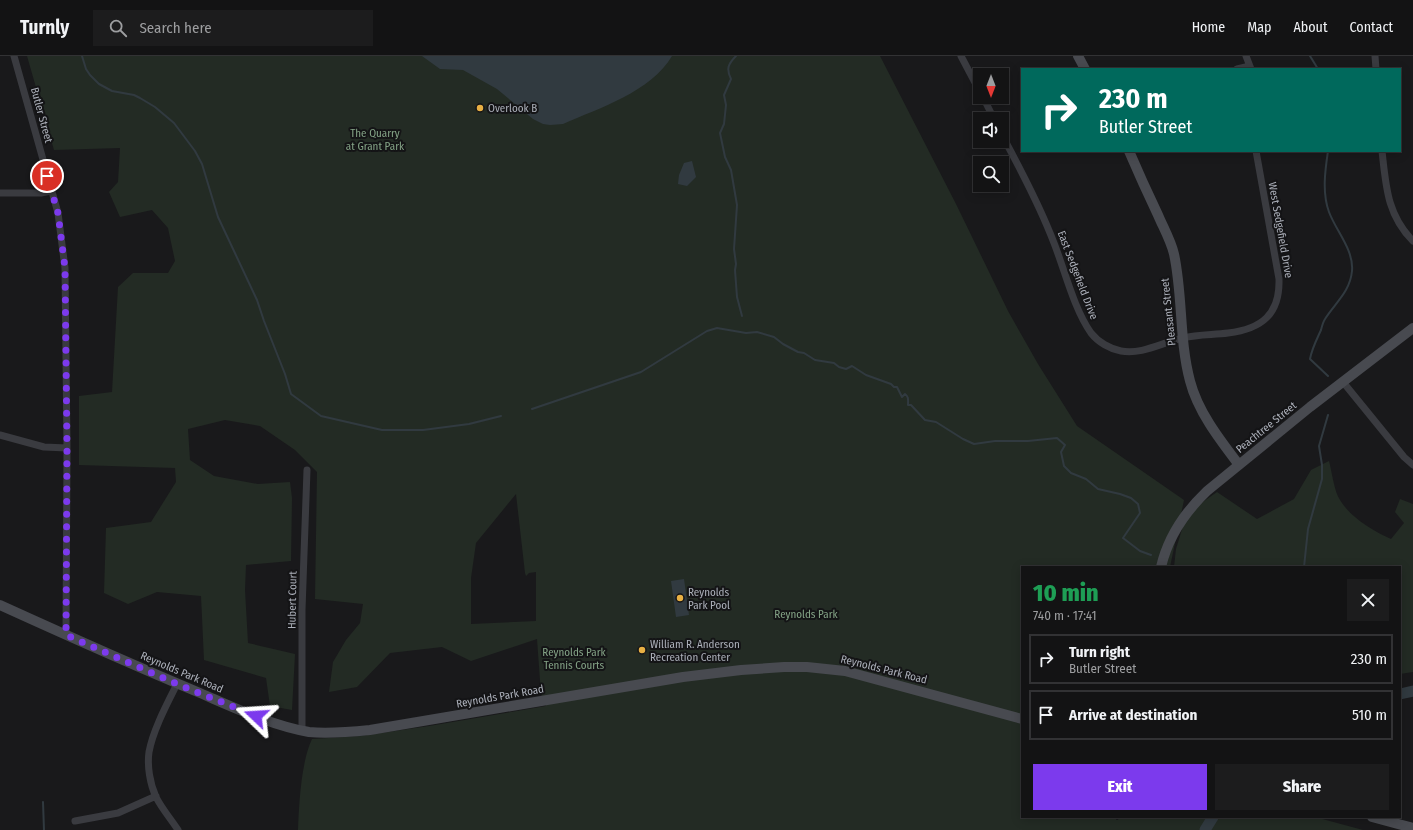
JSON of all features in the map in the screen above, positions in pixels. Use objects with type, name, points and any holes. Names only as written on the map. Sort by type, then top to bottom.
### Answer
[{"type":"main road","points":[[1078,56],[1084,68]]},
{"type":"main road","name":"Pleasant Street","points":[[1129,152],[1173,253],[1178,278],[1185,358],[1193,392],[1210,425],[1239,465]]},
{"type":"main road","name":"Peachtree Street","points":[[1161,566],[1171,537],[1196,501],[1310,407],[1412,330]]},
{"type":"main road","name":"Reynolds Park Road","points":[[0,605],[177,684],[243,711],[282,725],[302,730],[329,733],[370,730],[695,675],[741,670],[807,667],[845,670],[1021,719]]},
{"type":"main road","points":[[1376,818],[1413,828]]},
{"type":"street","name":"Butler Street","points":[[14,56],[58,213],[65,268],[67,448],[66,635]]},
{"type":"street","points":[[961,56],[973,79]]},
{"type":"street","points":[[1246,56],[1250,67]]},
{"type":"street","points":[[1375,56],[1376,68]]},
{"type":"street","name":"East Sedgefield Drive","points":[[1009,148],[1043,215],[1074,299],[1083,320],[1092,334],[1106,346],[1128,352],[1149,348],[1183,337]]},
{"type":"street","name":"West Sedgefield Drive","points":[[1183,337],[1228,333],[1249,329],[1259,324],[1277,302],[1279,279],[1256,152]]},
{"type":"street","points":[[1382,152],[1386,189],[1392,210],[1401,227],[1413,242]]},
{"type":"street","points":[[0,193],[41,193],[51,191]]},
{"type":"street","points":[[1343,382],[1413,466]]},
{"type":"street","points":[[0,435],[37,446],[67,448]]},
{"type":"street","name":"Hubert Court","points":[[302,730],[302,610],[307,470]]},
{"type":"street","points":[[177,684],[156,729],[149,752],[150,771],[156,796],[178,830]]},
{"type":"street","points":[[75,821],[118,813],[156,796]]},
{"type":"green space","points":[[27,56],[880,56],[956,204],[1008,311],[1038,364],[1077,426],[1184,500],[1170,566],[1021,566],[1021,818],[1117,818],[1116,820],[1118,820],[1119,818],[1319,818],[1363,830],[298,830],[303,771],[308,748],[312,739],[361,736],[546,706],[541,694],[537,639],[471,661],[442,647],[390,653],[357,687],[329,692],[333,662],[346,640],[360,623],[363,604],[315,599],[317,472],[295,450],[260,426],[225,420],[188,429],[190,460],[214,476],[258,484],[290,482],[292,498],[291,561],[246,565],[245,590],[248,643],[295,654],[292,710],[270,706],[266,678],[204,660],[201,596],[157,592],[128,604],[104,593],[106,528],[151,522],[176,482],[175,468],[79,465],[79,396],[112,392],[118,287],[133,273],[168,273],[175,261],[168,228],[152,210],[120,217],[109,192],[118,182],[120,148],[54,150]],"holes":[[[516,494],[526,576],[529,573],[536,572],[536,621],[471,624],[471,578],[476,543]]]},
{"type":"green space","points":[[1329,461],[1336,492],[1344,506],[1362,523],[1391,539],[1404,523],[1395,512],[1400,499],[1413,504],[1413,672],[1401,674],[1401,566],[1174,566],[1176,549],[1187,513],[1217,492],[1257,519],[1294,499],[1311,470]]},
{"type":"shaded area","points":[[422,56],[672,56],[663,69],[651,80],[623,98],[563,124],[550,125],[543,124],[533,119],[497,89],[463,70],[440,69]]},
{"type":"shaded area","points":[[692,161],[696,177],[687,186],[678,184],[679,175],[684,163]]},
{"type":"shaded area","name":"Reynolds Park Pool","points":[[684,579],[689,615],[676,617],[671,581]]},
{"type":"waterway","points":[[82,56],[86,69],[99,84],[112,91],[134,95],[155,107],[174,123],[195,151],[202,164],[218,217],[257,300],[291,394],[321,416],[382,430],[423,430],[469,424],[501,416]]},
{"type":"waterway","points":[[736,56],[728,69],[731,79],[724,95],[726,105],[724,124],[720,133],[725,157],[731,170],[737,205],[734,249],[737,297],[742,316]]},
{"type":"waterway","points":[[1310,56],[1317,68]]},
{"type":"waterway","points":[[1328,152],[1325,197],[1329,212],[1347,248],[1352,263],[1351,278],[1348,285],[1342,297],[1324,321],[1310,359],[1328,376]]},
{"type":"waterway","points":[[532,409],[641,372],[707,331],[717,328],[746,333],[757,332],[774,337],[783,344],[798,352],[804,353],[815,360],[834,363],[839,367],[846,369],[852,366],[866,375],[897,387],[902,397],[905,394],[907,396],[908,405],[911,405],[925,420],[936,422],[974,444],[995,441],[1028,441],[1057,438],[1065,445],[1061,452],[1064,466],[1071,473],[1086,479],[1098,489],[1131,498],[1138,504],[1140,513],[1123,538],[1140,551],[1151,555]]},
{"type":"waterway","points":[[1304,566],[1308,529],[1322,479],[1322,465],[1319,446],[1328,415]]},
{"type":"waterway","points":[[1401,694],[1413,691]]},
{"type":"waterway","points":[[43,802],[44,830]]},
{"type":"waterway","points":[[1205,830],[1212,818]]},
{"type":"place","name":"Overlook B","points":[[480,108]]},
{"type":"place","name":"Reynolds Park Pool","points":[[680,598]]},
{"type":"place","name":"William R. Anderson Recreation Center","points":[[642,650]]},
{"type":"route","points":[[47,176],[58,213],[65,268],[67,448],[66,635],[177,684],[256,716]]},
{"type":"park label","name":"The Quarry at Grant Park","points":[[375,139]]},
{"type":"park label","name":"Reynolds Park","points":[[806,614]]},
{"type":"park label","name":"Reynolds Park Tennis Courts","points":[[574,658]]}]
